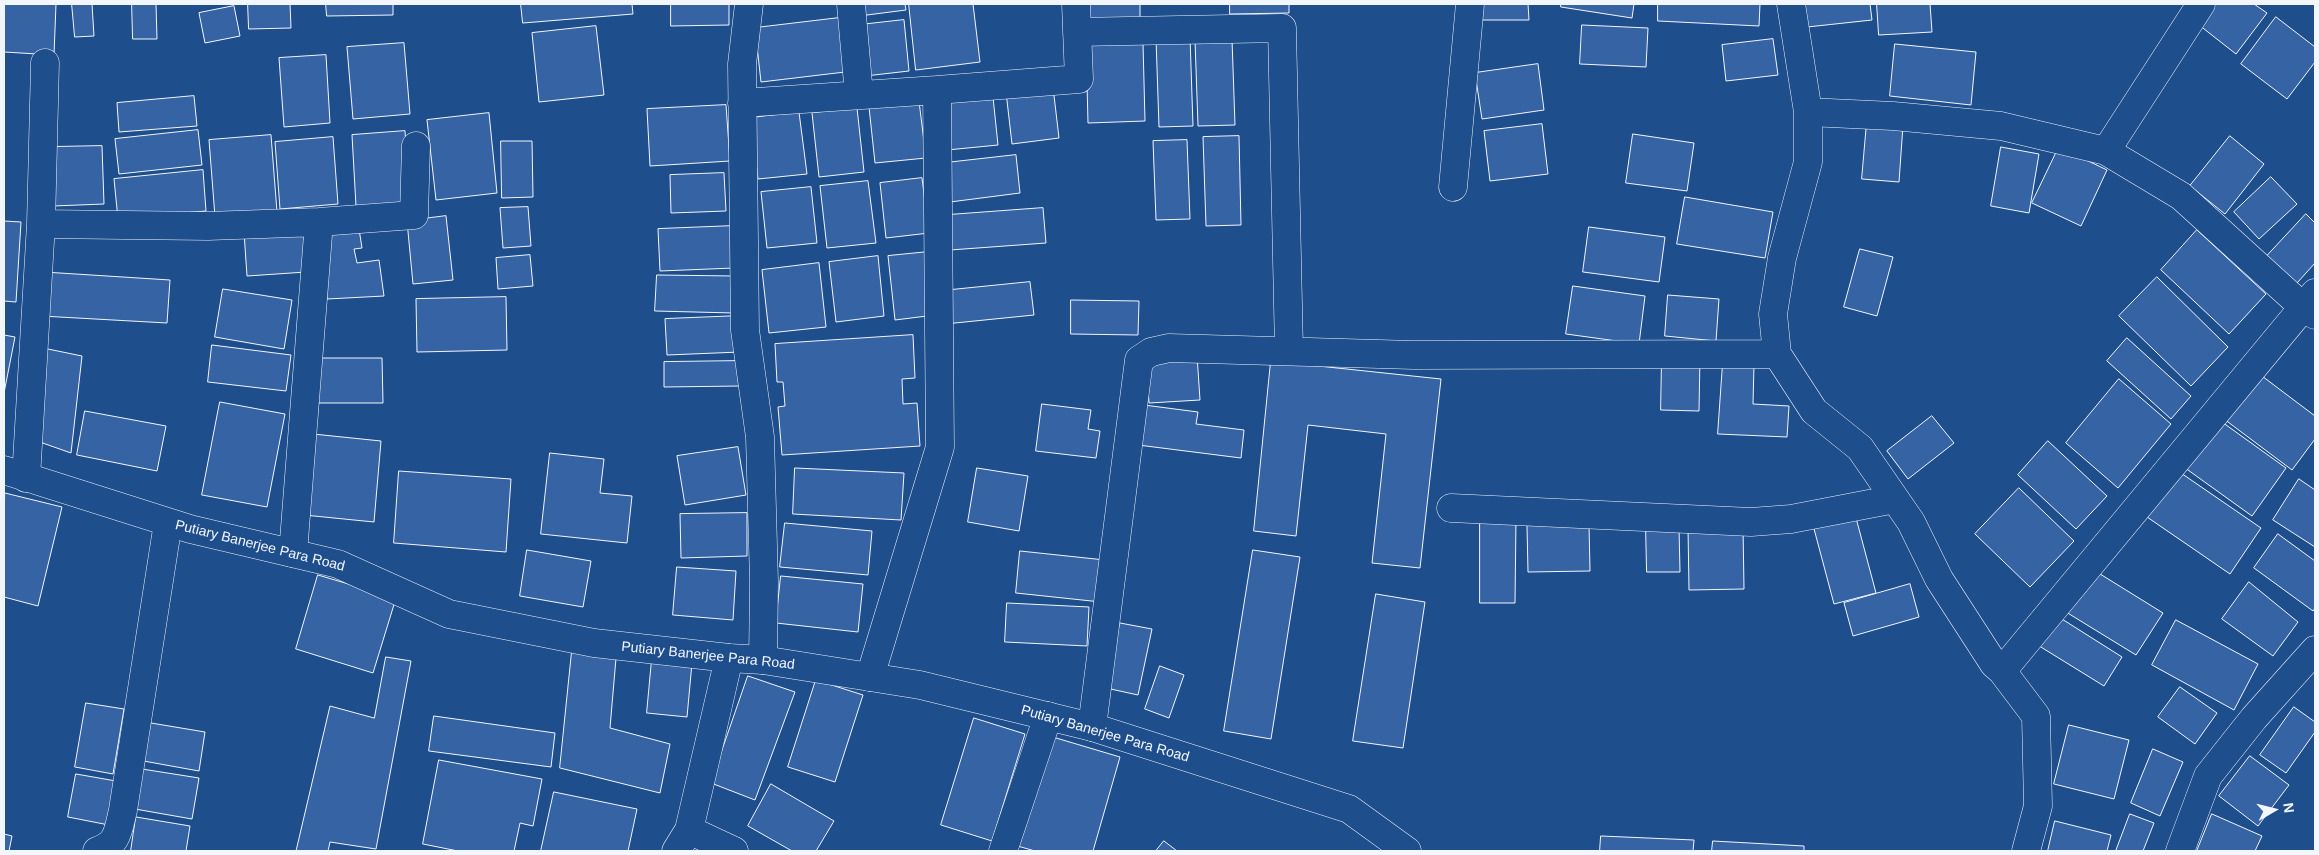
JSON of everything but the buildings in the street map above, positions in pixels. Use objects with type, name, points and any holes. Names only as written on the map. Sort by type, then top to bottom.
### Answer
[{"type":"street","points":[[749,4],[742,64],[745,330],[760,437],[764,582],[762,660]]},
{"type":"street","points":[[851,4],[859,95]]},
{"type":"street","points":[[742,103],[1080,79],[1076,4]]},
{"type":"street","points":[[1453,187],[1470,4]]},
{"type":"street","points":[[1791,4],[1808,112],[1808,162],[1782,258],[1773,314],[1777,354],[1814,411],[1860,448],[1910,522],[1939,579],[1994,664],[2002,671],[2036,716],[2038,806],[2026,851]]},
{"type":"street","points":[[2106,151],[2201,4]]},
{"type":"street","points":[[1077,32],[1282,28],[1289,351]]},
{"type":"street","points":[[15,474],[41,224],[44,64]]},
{"type":"street","points":[[870,677],[940,446],[937,90]]},
{"type":"street","points":[[1808,112],[1893,116],[2001,126],[2106,151],[2181,196],[2311,305],[2002,671]]},
{"type":"street","points":[[41,224],[208,226],[320,222],[414,215],[416,146]]},
{"type":"street","points":[[293,553],[320,222]]},
{"type":"street","points":[[1092,727],[1139,360],[1151,352],[1169,348],[1414,355],[1777,354]]},
{"type":"street","name":"Putiary Banerjee Para Road","points":[[15,474],[168,523],[338,564],[448,614],[594,643],[762,660],[920,685],[1092,727],[1350,809],[1407,851]]},
{"type":"street","points":[[1451,508],[1751,522],[1791,520],[1895,498]]},
{"type":"street","points":[[97,851],[109,847],[116,836],[123,810],[168,523]]},
{"type":"street","points":[[2180,851],[2208,776],[2254,718],[2315,650]]},
{"type":"street","points":[[729,658],[682,841],[734,851]]},
{"type":"street","points":[[1002,851],[1048,716]]}]
